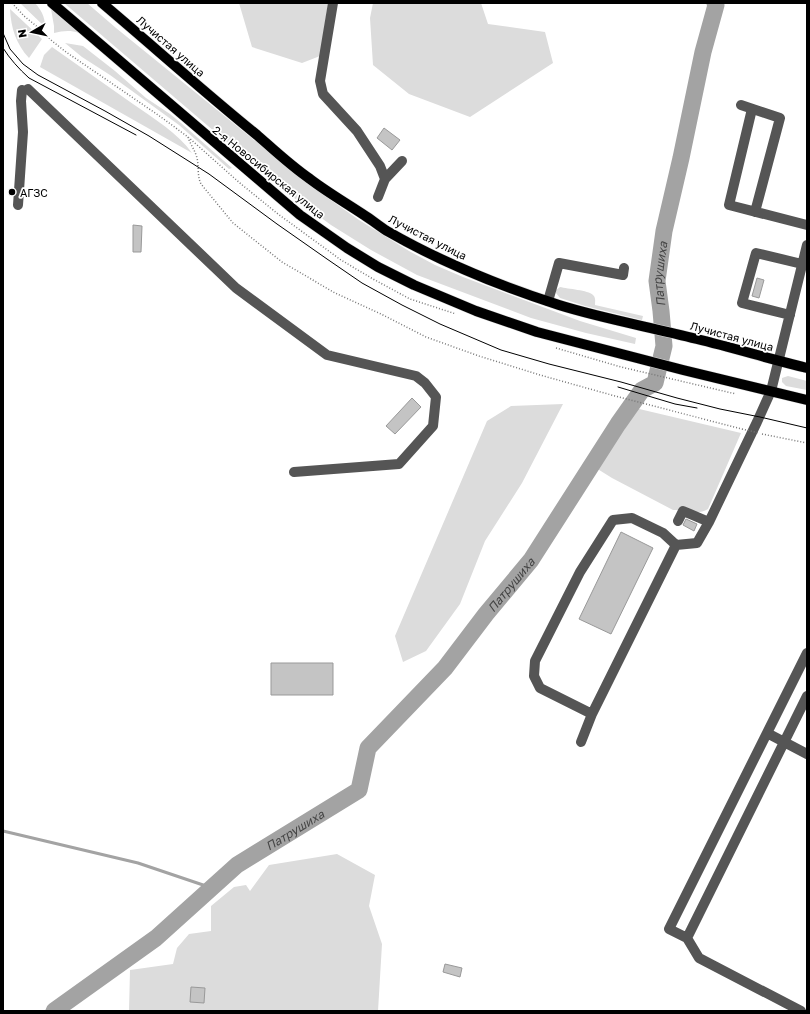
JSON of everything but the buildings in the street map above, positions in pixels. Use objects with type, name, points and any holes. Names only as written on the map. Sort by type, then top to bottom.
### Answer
[{"type":"main road","name":"2-я Новосибирская улица","points":[[52,3],[300,215],[378,268],[476,311],[505,322],[635,358],[771,391]]},
{"type":"main road","name":"Лучистая улица","points":[[102,3],[161,52],[242,124],[308,178],[386,230],[414,246],[473,273],[548,301],[807,368]]},
{"type":"main road","points":[[771,391],[807,400]]},
{"type":"lane","points":[[333,3],[320,81],[323,94],[358,129],[380,166],[385,178]]},
{"type":"lane","points":[[18,205],[23,132],[21,101],[25,89],[236,288],[327,355],[416,376],[425,383],[436,397],[433,426],[400,464],[294,472]]},
{"type":"lane","points":[[741,105],[780,118],[756,212]]},
{"type":"lane","points":[[752,108],[729,205],[807,225]]},
{"type":"lane","points":[[378,197],[385,178],[402,161]]},
{"type":"lane","points":[[592,714],[540,688],[534,676],[535,661],[580,572],[613,520],[632,518],[663,533],[676,545],[697,543],[709,522],[771,391],[807,245]]},
{"type":"lane","points":[[790,314],[742,303],[756,253],[802,264]]},
{"type":"lane","points":[[548,301],[559,263],[623,275],[624,268]]},
{"type":"lane","points":[[678,521],[683,510],[709,522]]},
{"type":"lane","points":[[581,742],[592,714],[676,545]]},
{"type":"lane","points":[[802,1011],[700,958],[687,938],[669,930],[807,653]]},
{"type":"lane","points":[[687,938],[807,696]]},
{"type":"lane","points":[[767,734],[807,754]]},
{"type":"path","points":[[188,137],[197,159],[199,180],[201,184],[233,223],[282,262],[335,293],[426,337],[485,358],[615,396],[742,429],[807,443]]},
{"type":"path","points":[[633,370],[680,381]]},
{"type":"shaded area","points":[[20,3],[35,3],[42,14],[45,27]]},
{"type":"shaded area","points":[[64,3],[87,3],[311,186],[359,220],[409,251],[435,265],[463,277],[580,321],[636,338],[635,344],[586,333],[531,318],[417,275],[371,250],[331,225],[286,192]]},
{"type":"shaded area","points":[[239,3],[328,3],[320,56],[302,63],[252,47]]},
{"type":"shaded area","points":[[373,3],[481,3],[488,24],[545,32],[553,63],[470,117],[409,94],[373,65],[370,18]]},
{"type":"shaded area","points":[[10,9],[42,39],[29,58],[24,53],[15,35]]},
{"type":"shaded area","points":[[51,9],[79,33],[66,31],[54,33]]},
{"type":"shaded area","points":[[65,43],[83,46],[146,98],[181,123],[232,168],[229,169],[179,125],[110,75],[82,57]]},
{"type":"shaded area","points":[[52,47],[165,126],[180,139],[192,153],[40,67],[44,55]]},
{"type":"shaded area","points":[[560,287],[590,293],[595,297],[595,305],[643,316],[642,320],[585,306],[560,298],[556,293],[556,290]]},
{"type":"shaded area","points":[[788,376],[807,381],[807,390],[786,386],[782,382],[782,378]]},
{"type":"shaded area","points":[[563,404],[522,483],[485,541],[460,604],[426,651],[403,662],[395,636],[487,421],[511,406]]},
{"type":"shaded area","points":[[635,408],[741,433],[708,509],[700,512],[673,510],[596,468]]},
{"type":"shaded area","points":[[337,854],[375,875],[369,906],[382,944],[378,1011],[129,1011],[130,970],[173,964],[177,948],[189,934],[211,931],[211,906],[234,887],[246,885],[250,891],[269,865]]},
{"type":"waterway","name":"Патрушиха","points":[[54,1011],[156,938],[237,865],[359,790],[368,748],[445,668],[486,614],[531,560],[618,424],[642,390],[655,383],[664,346],[657,281],[664,231],[703,52],[716,5],[715,3]]},
{"type":"waterway","points":[[3,831],[138,863],[212,888]]},
{"type":"tram line","points":[[3,33],[10,49],[23,64],[38,75],[149,136],[209,174],[277,224],[362,283],[440,324],[501,350],[549,364],[720,409],[807,428]]},
{"type":"tram line","points":[[3,48],[15,64],[29,78],[136,135]]},
{"type":"tram line","points":[[618,387],[675,404],[697,408]]},
{"type":"place","name":"АГЗС","points":[[12,192]]}]
